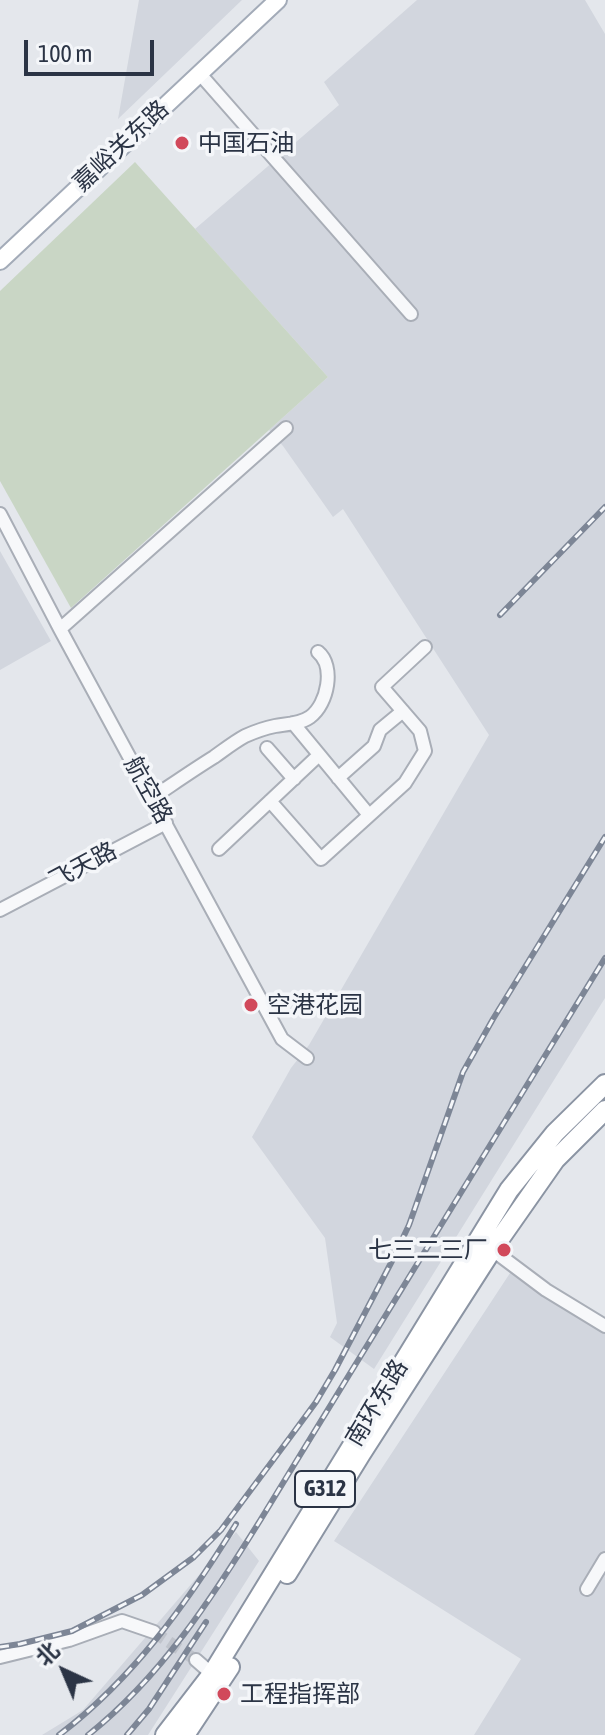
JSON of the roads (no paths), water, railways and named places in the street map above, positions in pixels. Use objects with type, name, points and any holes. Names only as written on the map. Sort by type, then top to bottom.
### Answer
[{"type":"highway","name":"南环东路","points":[[185,1735],[353,1467],[485,1244],[509,1190],[555,1133],[605,1084]]},
{"type":"highway","name":"南环东路","points":[[165,1735],[212,1674],[485,1244],[555,1160],[605,1110]]},
{"type":"main road","name":"嘉峪关东路","points":[[0,246],[263,0]]},
{"type":"main road","name":"嘉峪关东路","points":[[0,261],[278,0]]},
{"type":"street","points":[[200,74],[411,314]]},
{"type":"street","points":[[60,629],[286,428]]},
{"type":"street","name":"航空路","points":[[0,514],[282,1039],[307,1058]]},
{"type":"street","points":[[270,801],[321,859],[405,783],[425,751],[420,731],[382,687],[425,647]]},
{"type":"street","points":[[152,798],[244,737],[311,716],[325,698],[327,686],[327,664],[318,652]]},
{"type":"street","points":[[338,778],[374,746],[380,730],[403,711]]},
{"type":"street","points":[[293,723],[369,815]]},
{"type":"street","points":[[267,748],[294,779]]},
{"type":"street","points":[[219,849],[319,755]]},
{"type":"street","name":"飞天路","points":[[0,910],[166,823]]},
{"type":"street","points":[[485,1244],[546,1290],[605,1326]]},
{"type":"street","points":[[587,1589],[605,1559]]},
{"type":"street","points":[[0,1657],[56,1644],[122,1621],[154,1632]]},
{"type":"street","points":[[196,1660],[212,1674]]},
{"type":"tunnel","points":[[154,1632],[196,1660]]},
{"type":"railway","points":[[500,615],[605,507]]},
{"type":"railway","points":[[0,1647],[72,1631],[142,1595],[194,1557],[221,1530],[316,1402],[335,1370],[409,1225],[463,1072],[605,837]]},
{"type":"railway","points":[[88,1735],[162,1662],[224,1578],[605,958]]},
{"type":"railway","points":[[59,1735],[111,1689],[157,1638],[236,1524]]},
{"type":"railway","points":[[127,1735],[149,1709],[206,1622]]},
{"type":"place","name":"中国石油","points":[[182,143]]},
{"type":"place","name":"空港花园","points":[[251,1005]]},
{"type":"place","name":"七三二三厂","points":[[504,1250]]},
{"type":"place","name":"工程指挥部","points":[[224,1694]]}]
